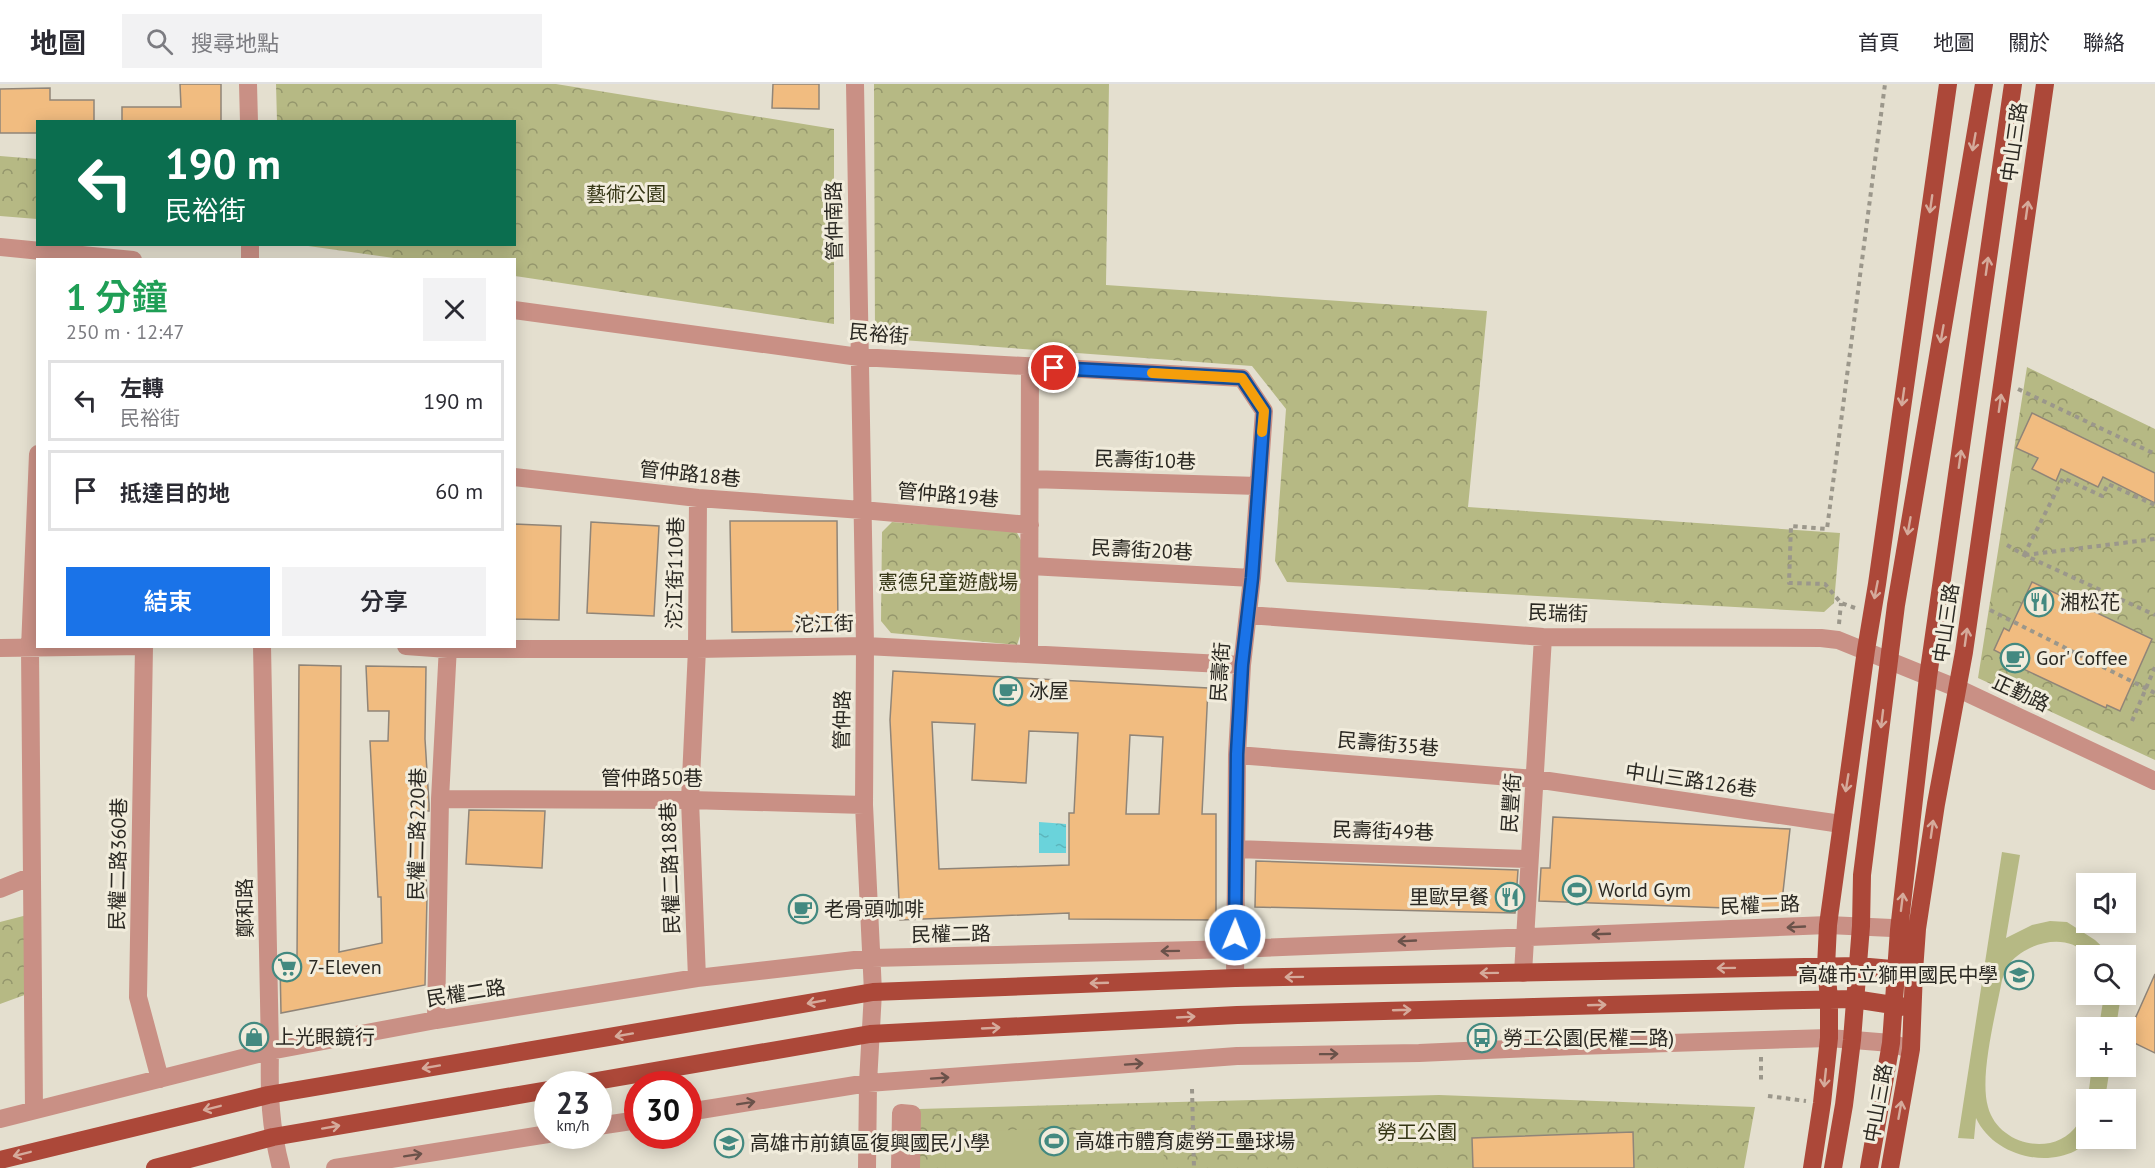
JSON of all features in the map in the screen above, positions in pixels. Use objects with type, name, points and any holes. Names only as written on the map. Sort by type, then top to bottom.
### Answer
[{"type":"main road","points":[[1812,1168],[1829,1038],[1826,967],[1828,925],[1948,84]]},
{"type":"main road","name":"中山三路","points":[[1833,1168],[1852,1040],[1861,926],[1862,875],[1896,605],[1984,84]]},
{"type":"main road","name":"中山三路","points":[[1890,1168],[1911,1049],[1903,1006],[1905,970],[1899,930],[1928,677],[2013,84]]},
{"type":"main road","name":"中山三路","points":[[1905,970],[1917,929],[1936,804],[1959,689],[2045,84]]},
{"type":"main road","points":[[0,1160],[268,1095],[873,992],[1235,978],[1858,966],[1905,970]]},
{"type":"main road","points":[[612,1078],[870,1034],[1237,1015],[1829,999],[1854,999],[1903,1006]]},
{"type":"main road","name":"中山三路","points":[[1869,1168],[1891,1043],[1903,1006]]},
{"type":"main road","points":[[155,1168],[273,1137],[534,1092]]},
{"type":"street","points":[[248,84],[249,120]]},
{"type":"street","name":"管仲南路","points":[[855,84],[859,357]]},
{"type":"street","points":[[0,247],[45,256],[89,258]]},
{"type":"street","name":"民裕街","points":[[516,310],[859,357],[1242,378]]},
{"type":"street","name":"管仲路","points":[[859,357],[865,646],[864,805],[873,992],[868,1083],[867,1168]]},
{"type":"street","points":[[1029,654],[1030,366]]},
{"type":"street","name":"民壽街","points":[[1235,978],[1237,754],[1242,665],[1252,578],[1264,411],[1242,378]]},
{"type":"street","name":"管仲路18巷","points":[[516,477],[698,498],[862,510]]},
{"type":"street","name":"民壽街10巷","points":[[1030,479],[1258,486]]},
{"type":"street","name":"沱江街110巷","points":[[697,649],[698,498]]},
{"type":"street","points":[[34,1109],[30,648],[36,502]]},
{"type":"street","name":"管仲路19巷","points":[[862,510],[1030,525]]},
{"type":"street","name":"民壽街20巷","points":[[1030,566],[1252,578]]},
{"type":"street","name":"民瑞街","points":[[1248,615],[1543,637],[1821,638],[1838,640],[1866,650]]},
{"type":"street","name":"民豐街","points":[[1523,973],[1543,637]]},
{"type":"street","name":"沱江街","points":[[448,648],[697,649],[865,646],[1242,665]]},
{"type":"street","points":[[0,648],[36,648]]},
{"type":"street","name":"民權二路360巷","points":[[144,648],[138,996],[160,1079]]},
{"type":"street","name":"鄭和路","points":[[262,648],[270,1051],[268,1095],[273,1137],[281,1168]]},
{"type":"street","name":"民權二路220巷","points":[[436,1020],[440,799],[448,648]]},
{"type":"street","name":"民權二路188巷","points":[[697,649],[690,800],[697,978]]},
{"type":"street","name":"正勤路","points":[[1866,650],[1959,689],[2155,781]]},
{"type":"street","name":"民壽街35巷","points":[[1237,754],[1535,779]]},
{"type":"street","name":"中山三路126巷","points":[[1535,779],[1841,824]]},
{"type":"street","name":"管仲路50巷","points":[[440,799],[690,800],[864,805]]},
{"type":"street","name":"民壽街49巷","points":[[1236,849],[1529,859]]},
{"type":"street","points":[[0,889],[32,876]]},
{"type":"street","name":"民權二路","points":[[0,1119],[270,1051],[436,1020],[697,978],[872,958],[1235,949],[1828,925],[1899,930],[1917,929]]},
{"type":"street","points":[[702,1110],[868,1083],[1237,1056],[1419,1053],[1829,1038],[1891,1043],[1911,1049]]},
{"type":"street","points":[[900,1168],[900,1113],[912,1114],[911,1168]]},
{"type":"street","points":[[335,1168],[534,1136]]},
{"type":"path","points":[[1841,603],[1825,584],[1790,583],[1791,526],[1827,529],[1885,84]]},
{"type":"path","points":[[2018,389],[2155,454]]},
{"type":"path","points":[[2024,555],[2063,478],[2102,496],[2108,484],[2155,506]]},
{"type":"path","points":[[2024,555],[2155,539]]},
{"type":"path","points":[[2007,545],[2155,615]]},
{"type":"path","points":[[1990,610],[2155,693]]},
{"type":"path","points":[[2132,721],[2155,667]]},
{"type":"path","points":[[1192,1089],[1194,1168]]},
{"type":"green space","name":"藝術公園","points":[[276,84],[556,84],[834,129],[834,324],[516,276],[516,258],[394,258],[308,246],[516,246],[516,120],[277,120]]},
{"type":"green space","points":[[874,84],[1109,84],[1106,285],[1487,311],[1468,507],[1840,533],[1834,603],[1824,612],[1287,582],[1275,561],[1286,409],[1252,366],[875,338]]},
{"type":"green space","points":[[0,156],[36,159],[36,219],[0,216]]},
{"type":"green space","points":[[2027,367],[2155,429],[2155,760],[1978,678]]},
{"type":"green space","name":"憲德兒童遊戲場","points":[[892,522],[1016,531],[1022,542],[1021,633],[1017,645],[891,633],[881,621],[882,532]]},
{"type":"green space","points":[[2002,852],[2020,855],[2006,938],[2032,925],[2050,921],[2067,922],[2076,928],[2076,933],[2084,933],[2100,945],[2076,947],[2059,942],[2048,942],[2027,950],[2009,965],[2002,980],[1987,1062],[1988,1107],[1994,1120],[2003,1131],[2028,1143],[2042,1144],[2055,1141],[2068,1135],[2076,1126],[2078,1149],[2062,1156],[2047,1158],[2019,1154],[1993,1140],[1976,1118],[1974,1139],[1958,1138]]},
{"type":"green space","points":[[31,914],[30,993],[0,1004],[0,922]]},
{"type":"green space","points":[[2102,1005],[2119,1005],[2118,1017],[2101,1017]]},
{"type":"green space","points":[[2090,1077],[2108,1077],[2107,1089],[2089,1089]]},
{"type":"green space","name":"勞工公園","points":[[1439,1095],[1755,1107],[1744,1168],[917,1168],[918,1109]]},
{"type":"green space","name":"高雄市體育處勞工壘球場","points":[[1163,1128],[1164,1168],[946,1168],[945,1131]]},
{"type":"water","points":[[1039,822],[1066,824],[1066,853],[1039,853]]},
{"type":"building","points":[[180,84],[221,84],[221,120],[122,120],[122,107],[181,107]]},
{"type":"building","points":[[773,84],[819,84],[819,109],[772,108]]},
{"type":"building","points":[[50,88],[50,100],[94,100],[94,120],[36,120],[36,133],[0,133],[0,89]]},
{"type":"building","points":[[2032,413],[2155,473],[2155,503],[2103,477],[2098,487],[2061,469],[2056,481],[2032,469],[2038,458],[2016,448]]},
{"type":"building","points":[[730,521],[837,521],[838,631],[732,632]]},
{"type":"building","points":[[591,522],[659,526],[654,616],[587,613]]},
{"type":"building","points":[[516,524],[561,526],[559,620],[516,619]]},
{"type":"building","points":[[2032,582],[2152,639],[2120,711],[2107,705],[2106,708],[2000,658],[2002,654],[1994,650],[2004,628],[2009,631]]},
{"type":"building","points":[[299,665],[341,666],[339,952],[382,943],[370,741],[388,741],[389,711],[368,711],[366,666],[426,667],[425,739],[429,811],[423,811],[427,897],[425,985],[281,1013],[280,963],[297,960]]},
{"type":"building","points":[[893,671],[1208,688],[1202,814],[1216,814],[1216,920],[1069,919],[1069,913],[900,920],[890,720]],"holes":[[[932,722],[975,724],[972,780],[1026,783],[1029,731],[1078,733],[1074,813],[1069,813],[1069,865],[939,869]],[[1130,735],[1163,737],[1159,814],[1126,814]]]},
{"type":"building","points":[[469,810],[545,811],[542,868],[466,864]]},
{"type":"building","points":[[1553,817],[1790,829],[1781,910],[1539,901],[1541,868],[1550,868]]},
{"type":"building","points":[[1256,861],[1518,870],[1515,913],[1255,907]]},
{"type":"building","points":[[2155,974],[2155,1053],[2136,1044],[2136,1017]]},
{"type":"building","points":[[1633,1132],[1634,1168],[1473,1168],[1472,1138]]},
{"type":"slow traffic","points":[[1152,373],[1242,378],[1264,411],[1262,432]]},
{"type":"place","name":"湘松花","points":[[2039,602]]},
{"type":"place","name":"Gor' Coffee","points":[[2015,658]]},
{"type":"place","name":"冰屋","points":[[1008,691]]},
{"type":"place","name":"World Gym","points":[[1577,890]]},
{"type":"place","name":"里歐早餐","points":[[1510,897]]},
{"type":"place","name":"老骨頭咖啡","points":[[803,909]]},
{"type":"place","name":"7-Eleven","points":[[287,967]]},
{"type":"place","name":"高雄市立獅甲國民中學","points":[[2019,975]]},
{"type":"place","name":"上光眼鏡行","points":[[254,1037]]},
{"type":"place","name":"勞工公園(民權二路)","points":[[1482,1038]]},
{"type":"place","name":"高雄市體育處勞工壘球場","points":[[1054,1141]]},
{"type":"place","name":"高雄市前鎮區復興國民小學","points":[[729,1143]]},
{"type":"route","points":[[1054,368],[1242,378],[1264,411],[1252,578],[1242,665],[1237,754],[1235,935]]}]
